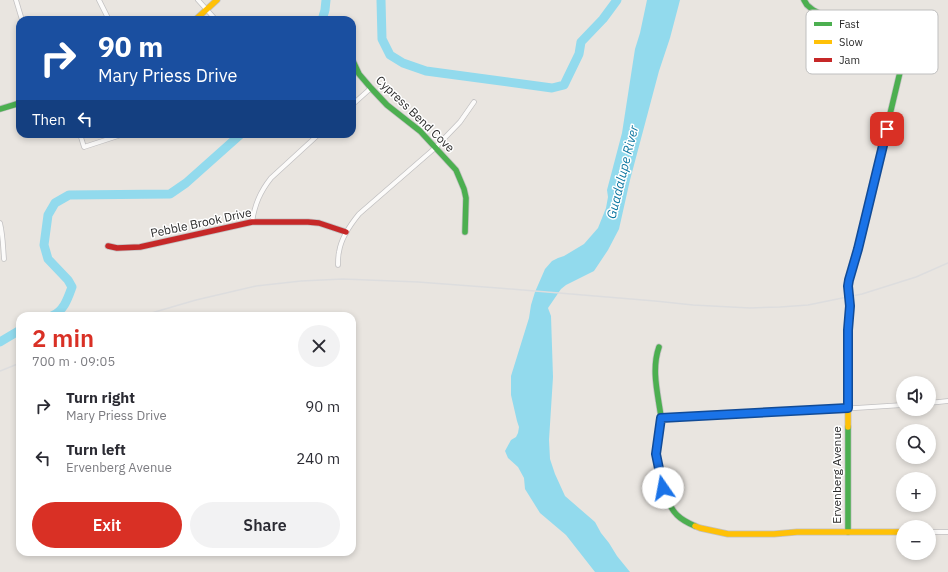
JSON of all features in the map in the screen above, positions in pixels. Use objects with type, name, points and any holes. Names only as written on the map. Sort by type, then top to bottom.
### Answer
[{"type":"street","points":[[16,0],[21,16]]},
{"type":"street","points":[[99,0],[107,16]]},
{"type":"street","points":[[198,0],[212,16]]},
{"type":"street","points":[[200,16],[217,0]]},
{"type":"street","name":"Ervenberg Avenue","points":[[804,0],[812,10]]},
{"type":"street","name":"Cypress Bend Cove","points":[[356,68],[359,74],[387,105],[420,131],[456,170],[466,198],[466,232]]},
{"type":"street","name":"Ervenberg Avenue","points":[[848,532],[848,330],[850,306],[848,286],[900,74]]},
{"type":"street","points":[[356,101],[371,88]]},
{"type":"street","points":[[338,265],[338,253],[346,232],[359,214],[435,148],[460,122],[474,102]]},
{"type":"street","points":[[0,109],[16,104]]},
{"type":"street","points":[[81,138],[84,147],[112,138]]},
{"type":"street","points":[[252,222],[257,199],[266,184],[315,138]]},
{"type":"street","name":"Pebble Brook Drive","points":[[108,246],[117,248],[140,247],[252,222],[319,223],[346,232]]},
{"type":"street","points":[[0,223],[3,237],[2,246],[4,259]]},
{"type":"street","points":[[659,347],[655,364],[657,396],[661,418],[656,454],[666,497],[676,514],[684,521],[700,528],[728,534],[896,532]]},
{"type":"street","points":[[936,402],[948,401]]},
{"type":"street","points":[[661,418],[896,405]]},
{"type":"street","points":[[936,532],[948,532]]},
{"type":"water","name":"Guadalupe River","points":[[647,0],[680,0],[659,71],[630,180],[619,229],[608,250],[594,271],[561,289],[548,308],[551,316],[553,377],[549,440],[550,459],[565,496],[595,522],[617,556],[630,572],[595,572],[566,535],[540,513],[525,489],[524,478],[518,467],[508,458],[505,451],[511,440],[516,437],[519,427],[511,395],[511,376],[529,318],[535,292],[545,269],[552,261],[564,256],[584,244],[598,228],[606,208],[608,197],[607,190],[622,133],[635,49]]},
{"type":"waterway","points":[[323,16],[326,0]]},
{"type":"waterway","points":[[381,0],[382,39],[390,55],[403,63],[426,71],[552,88],[564,85],[579,54],[581,42],[603,19],[617,0]]},
{"type":"waterway","points":[[59,312],[63,308],[72,287],[68,280],[48,259],[44,245],[48,215],[55,203],[69,195],[170,194],[186,183],[237,138]]},
{"type":"waterway","points":[[0,342],[16,332]]},
{"type":"railway","points":[[155,312],[196,300],[256,286],[301,281],[343,279],[418,282],[693,305],[750,308],[780,307],[808,305],[862,294],[916,277],[948,263]]},
{"type":"railway","points":[[0,371],[16,365]]},
{"type":"traffic: fast","points":[[804,0],[813,10]]},
{"type":"traffic: fast","points":[[356,68],[359,74],[387,105],[420,131],[456,170],[466,198],[465,232]]},
{"type":"traffic: fast","points":[[875,177],[900,74]]},
{"type":"traffic: fast","points":[[0,109],[16,104]]},
{"type":"traffic: fast","points":[[659,347],[655,373],[661,417],[657,454],[658,469],[665,495],[673,510],[681,518],[695,526]]},
{"type":"traffic: fast","points":[[848,427],[848,532]]},
{"type":"traffic: slow","points":[[199,16],[217,0]]},
{"type":"traffic: slow","points":[[848,427],[848,329],[850,306],[848,286],[875,177]]},
{"type":"traffic: slow","points":[[695,526],[728,534],[896,532]]},
{"type":"traffic: jam","points":[[108,246],[117,248],[140,247],[252,222],[319,223],[346,232]]},
{"type":"route","points":[[663,488],[656,454],[661,418],[848,408],[848,330],[850,306],[848,286],[887,129]]}]
